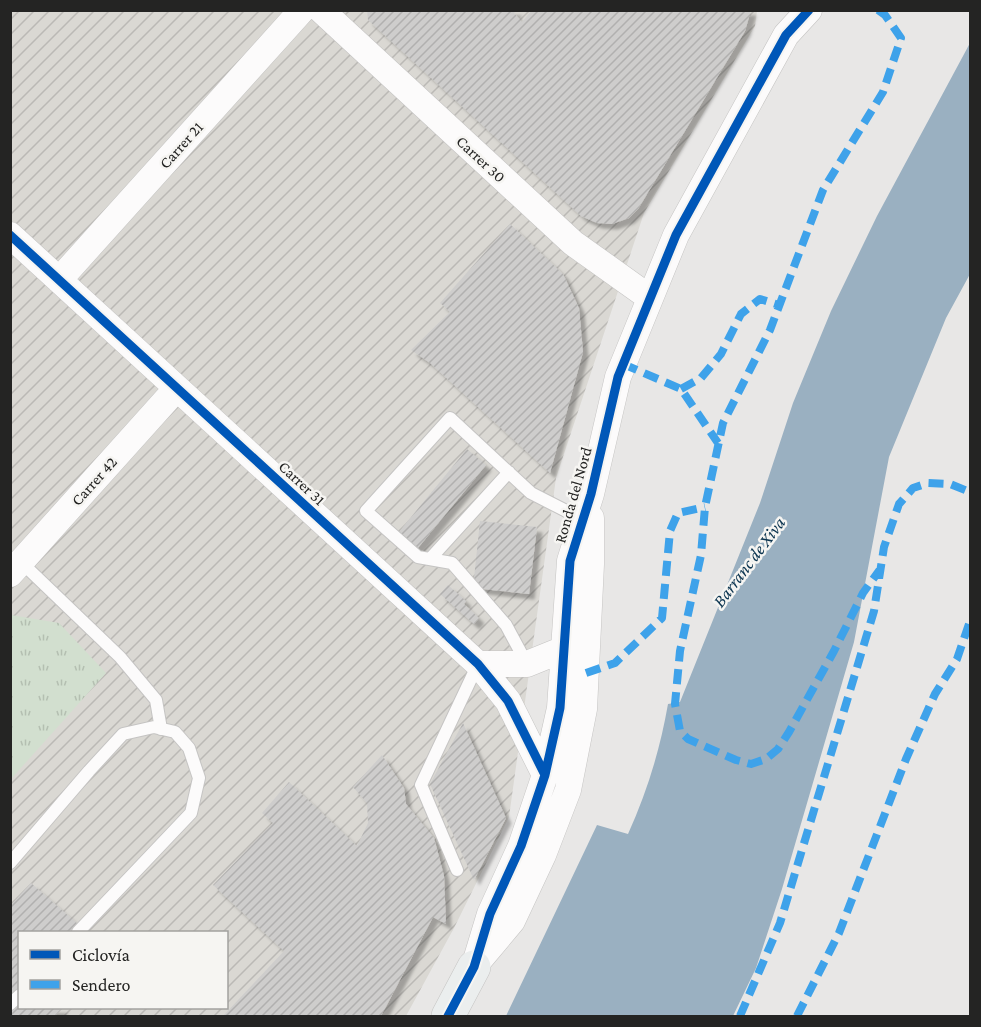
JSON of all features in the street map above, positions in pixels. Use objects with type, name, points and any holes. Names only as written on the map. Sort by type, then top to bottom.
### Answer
[{"type":"street","name":"Carrer 21","points":[[59,280],[302,10]]},
{"type":"street","name":"Carrer 30","points":[[321,10],[573,243],[650,298]]},
{"type":"street","name":"Ronda del Nord","points":[[448,1017],[474,967],[490,914],[521,846],[545,775],[560,708],[570,561],[591,494],[618,377],[676,235],[788,23],[808,10]]},
{"type":"street","name":"Carrer 31","points":[[10,235],[478,664],[508,701],[545,775]]},
{"type":"street","name":"Carrer 42","points":[[16,568],[177,388]]},
{"type":"street","name":"Ronda del Nord","points":[[474,967],[512,921],[543,855],[568,789],[584,709],[591,564],[591,494]]},
{"type":"street","points":[[478,664],[527,664],[564,649]]},
{"type":"lane","points":[[527,664],[506,625],[452,563],[418,557],[366,511],[450,418],[531,493],[582,519]]},
{"type":"lane","points":[[430,559],[508,472]]},
{"type":"lane","points":[[16,568],[120,657],[156,700],[161,729]]},
{"type":"lane","points":[[457,870],[421,785],[478,664]]},
{"type":"lane","points":[[10,863],[123,734],[154,727],[175,732],[189,748],[199,778],[191,813],[80,931]]},
{"type":"shaded area","points":[[10,11],[757,11],[755,26],[644,213],[556,478],[509,817],[454,928],[406,1016],[11,1016]]},
{"type":"green space","points":[[11,615],[59,623],[106,673],[11,779]]},
{"type":"water","name":"Barranc de Xiva","points":[[970,43],[970,274],[946,318],[889,457],[854,642],[782,889],[756,968],[733,1016],[506,1016],[597,825],[628,834],[652,770],[668,704],[680,702],[760,503],[793,403],[831,311],[877,216]]},
{"type":"building","points":[[367,10],[517,10],[514,13],[522,22],[532,10],[751,10],[745,31],[638,209],[629,218],[612,224],[597,223],[581,216],[368,20]]},
{"type":"building","points":[[510,224],[563,274],[579,308],[583,352],[550,473],[430,363],[411,350],[450,312],[440,303]]},
{"type":"building","points":[[467,449],[486,465],[417,549],[398,533]]},
{"type":"building","points":[[480,521],[537,527],[529,594],[473,588]]},
{"type":"building","points":[[448,585],[466,601],[464,604],[479,618],[474,624],[440,594]]},
{"type":"building","points":[[463,723],[506,818],[474,880],[430,784]]},
{"type":"building","points":[[382,755],[404,788],[406,804],[434,838],[444,876],[446,924],[433,917],[381,1016],[223,1016],[284,951],[213,885],[273,823],[262,813],[289,782],[357,846],[368,823],[367,803],[353,787]]},
{"type":"building","points":[[31,883],[86,931],[18,931],[18,1009],[62,1009],[55,1016],[10,1016],[10,906]]},
{"type":"marked path","points":[[878,10],[885,15],[901,38],[883,92],[823,190],[770,330],[723,423],[705,507],[701,555],[680,651],[675,704],[680,731],[688,739],[736,760],[751,764],[766,759],[778,749],[789,732],[863,593],[881,568]]},
{"type":"marked path","points":[[681,389],[701,378],[721,354],[741,314],[760,299],[779,305]]},
{"type":"marked path","points":[[623,364],[681,389],[718,443]]},
{"type":"marked path","points":[[740,1016],[780,923],[874,611],[884,547],[899,504],[913,488],[928,483],[950,484],[970,492]]},
{"type":"marked path","points":[[586,673],[615,663],[662,618],[670,531],[678,513],[705,507]]},
{"type":"marked path","points":[[797,1016],[839,933],[906,759],[935,694],[957,659],[970,621]]},
{"type":"cycle path","points":[[448,1016],[474,967],[490,914],[521,846],[545,775],[560,708],[570,561],[591,494],[618,377],[676,235],[786,35],[809,10]]},
{"type":"cycle path","points":[[10,235],[478,664],[508,701],[545,775]]}]
